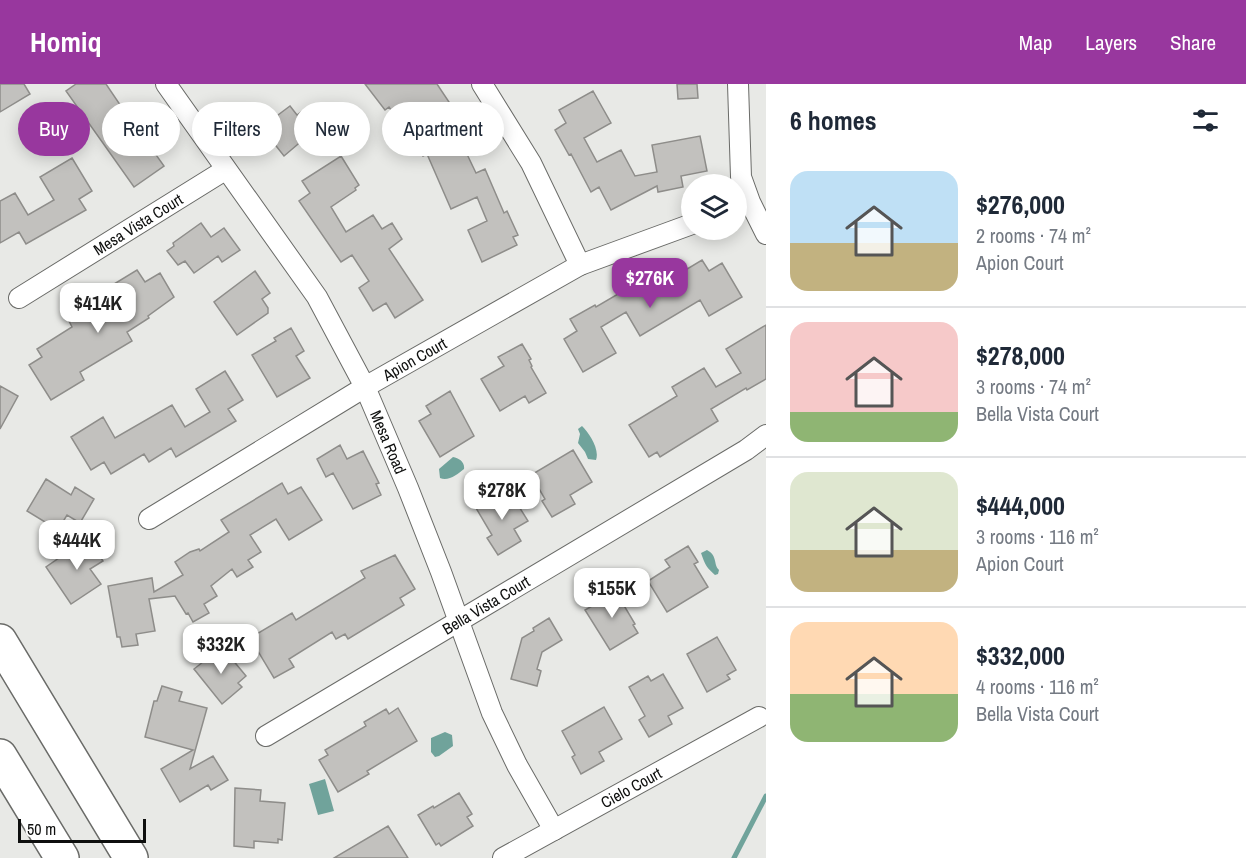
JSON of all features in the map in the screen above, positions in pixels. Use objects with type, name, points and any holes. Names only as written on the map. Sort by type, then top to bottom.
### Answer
[{"type":"highway","points":[[0,641],[130,858]]},
{"type":"highway","points":[[0,756],[62,858]]},
{"type":"street","name":"Mesa Road","points":[[166,84],[317,297],[365,387],[408,488],[492,713],[517,765],[554,830]]},
{"type":"street","points":[[482,84],[531,163],[580,265]]},
{"type":"street","points":[[738,84],[741,174]]},
{"type":"street","name":"Mesa Vista Court","points":[[19,298],[225,170]]},
{"type":"street","points":[[747,210],[766,234]]},
{"type":"street","name":"Apion Court","points":[[149,519],[365,387],[580,265],[681,228]]},
{"type":"street","name":"Bella Vista Court","points":[[266,736],[746,450],[766,435]]},
{"type":"street","name":"Cielo Court","points":[[503,858],[759,717]]},
{"type":"water","points":[[582,426],[595,446],[596,460],[588,459],[578,443],[580,434],[578,429]]},
{"type":"water","points":[[453,457],[464,464],[464,469],[450,478],[440,478],[439,469]]},
{"type":"water","points":[[707,550],[714,557],[719,570],[718,574],[712,573],[704,561],[701,553]]},
{"type":"water","points":[[445,732],[452,735],[453,746],[435,757],[431,752],[431,738]]},
{"type":"water","points":[[325,779],[334,811],[318,815],[309,784]]},
{"type":"building","points":[[0,84],[24,84],[30,94],[0,112]]},
{"type":"building","points":[[76,84],[106,84],[118,102],[102,102],[102,142],[90,125],[90,102],[74,102],[66,91]]},
{"type":"building","points":[[365,84],[437,84],[449,102],[382,102],[382,106]]},
{"type":"building","points":[[677,84],[697,84],[698,98],[678,99]]},
{"type":"building","points":[[593,91],[611,123],[584,138],[597,162],[621,150],[635,176],[657,172],[652,145],[700,136],[707,171],[681,174],[681,187],[658,192],[657,186],[611,210],[599,187],[591,192],[555,130],[566,123],[559,110]]},
{"type":"building","points":[[290,106],[294,111],[294,148],[284,156],[282,153],[282,112]]},
{"type":"building","points":[[112,156],[157,156],[164,166],[134,187]]},
{"type":"building","points":[[341,156],[359,185],[355,188],[356,190],[331,207],[346,232],[373,215],[382,229],[392,223],[402,239],[389,249],[423,300],[395,318],[386,303],[373,311],[359,288],[369,281],[352,255],[341,262],[299,201],[310,193],[302,181]]},
{"type":"building","points":[[428,156],[468,156],[476,173],[485,169],[504,213],[507,211],[518,235],[513,237],[517,245],[482,262],[468,230],[487,221],[477,197],[451,209]]},
{"type":"building","points":[[72,158],[92,191],[79,199],[86,210],[26,244],[19,232],[0,243],[0,201],[15,193],[28,215],[54,200],[40,177]]},
{"type":"building","points":[[201,223],[211,237],[224,228],[240,250],[222,262],[218,256],[194,273],[185,261],[178,265],[167,251],[174,246],[173,243]]},
{"type":"building","points":[[702,260],[709,271],[722,263],[742,297],[709,316],[700,300],[640,336],[626,312],[601,327],[616,353],[583,372],[564,339],[577,331],[570,319],[635,284],[640,293],[662,280],[664,283]]},
{"type":"building","points":[[137,270],[145,282],[160,273],[174,297],[148,316],[149,318],[127,332],[132,341],[80,372],[84,380],[51,400],[29,365],[42,357],[37,349],[72,327],[69,321],[91,306],[99,319],[125,303],[114,284]]},
{"type":"building","points":[[255,271],[270,293],[262,299],[268,308],[268,313],[237,335],[214,302]]},
{"type":"building","points":[[766,325],[766,379],[711,409],[718,421],[660,457],[657,452],[649,457],[629,425],[677,396],[672,387],[704,368],[716,387],[741,373],[726,349]]},
{"type":"building","points":[[291,328],[304,351],[296,356],[310,378],[277,397],[252,355],[276,341],[274,338]]},
{"type":"building","points":[[522,344],[531,359],[529,360],[531,367],[546,393],[529,403],[525,396],[500,411],[481,379],[504,366],[498,357]]},
{"type":"building","points":[[225,371],[243,400],[228,409],[236,421],[176,457],[171,448],[149,462],[144,454],[111,474],[104,462],[91,470],[71,437],[103,417],[115,438],[172,405],[185,427],[210,412],[196,389]]},
{"type":"building","points":[[0,386],[18,396],[0,429]]},
{"type":"building","points":[[450,391],[474,436],[440,457],[419,421],[431,414],[426,406]]},
{"type":"building","points":[[340,445],[347,459],[363,451],[379,483],[376,484],[381,495],[353,509],[333,473],[326,477],[317,459]]},
{"type":"building","points":[[573,450],[592,482],[570,495],[575,504],[552,517],[531,475]]},
{"type":"building","points":[[46,479],[71,495],[75,487],[94,499],[80,523],[67,515],[58,530],[27,511]]},
{"type":"building","points":[[282,483],[288,494],[301,487],[322,520],[289,540],[276,519],[250,535],[261,552],[248,560],[253,567],[237,577],[232,569],[211,586],[217,596],[204,604],[209,613],[193,622],[175,596],[149,599],[155,631],[136,634],[138,645],[122,647],[120,637],[117,637],[108,586],[152,578],[154,592],[183,575],[175,562],[190,552],[199,549],[200,551],[229,532],[221,520]]},
{"type":"building","points":[[508,489],[528,521],[514,529],[521,541],[498,555],[487,538],[492,535],[476,508]]},
{"type":"building","points":[[88,538],[103,561],[90,569],[101,584],[71,604],[46,567]]},
{"type":"building","points":[[688,546],[698,562],[694,564],[708,587],[667,612],[648,581],[670,567],[665,560]]},
{"type":"building","points":[[395,555],[415,589],[400,598],[404,605],[348,639],[345,634],[336,639],[332,632],[289,659],[294,667],[274,678],[250,638],[292,613],[296,620],[365,578],[361,571]]},
{"type":"building","points":[[613,587],[638,633],[610,650],[585,610],[594,605],[591,600]]},
{"type":"building","points":[[549,618],[562,640],[542,652],[537,669],[541,671],[537,686],[511,679],[522,638]]},
{"type":"building","points":[[717,637],[736,670],[727,675],[730,679],[707,692],[687,654]]},
{"type":"building","points":[[222,647],[246,676],[238,683],[242,687],[222,704],[194,669]]},
{"type":"building","points":[[663,674],[683,708],[668,716],[672,724],[649,737],[639,720],[645,716],[629,687],[648,676],[651,681]]},
{"type":"building","points":[[162,686],[182,692],[179,701],[207,708],[190,769],[213,756],[228,780],[211,790],[208,785],[180,802],[161,769],[193,750],[145,737],[154,701],[157,701]]},
{"type":"building","points":[[604,707],[622,739],[599,752],[604,761],[581,774],[572,757],[575,755],[562,731]]},
{"type":"building","points":[[398,708],[417,741],[367,771],[369,774],[338,792],[319,760],[328,755],[325,750],[366,726],[364,722],[386,709],[389,714]]},
{"type":"building","points":[[235,788],[261,790],[260,801],[285,803],[282,840],[278,839],[278,843],[254,841],[254,848],[234,846]]},
{"type":"building","points":[[459,793],[472,814],[467,817],[473,826],[441,846],[439,843],[436,845],[418,815]]},
{"type":"building","points":[[388,826],[408,858],[334,858]]},
{"type":"waterway","points":[[734,858],[766,796]]}]
